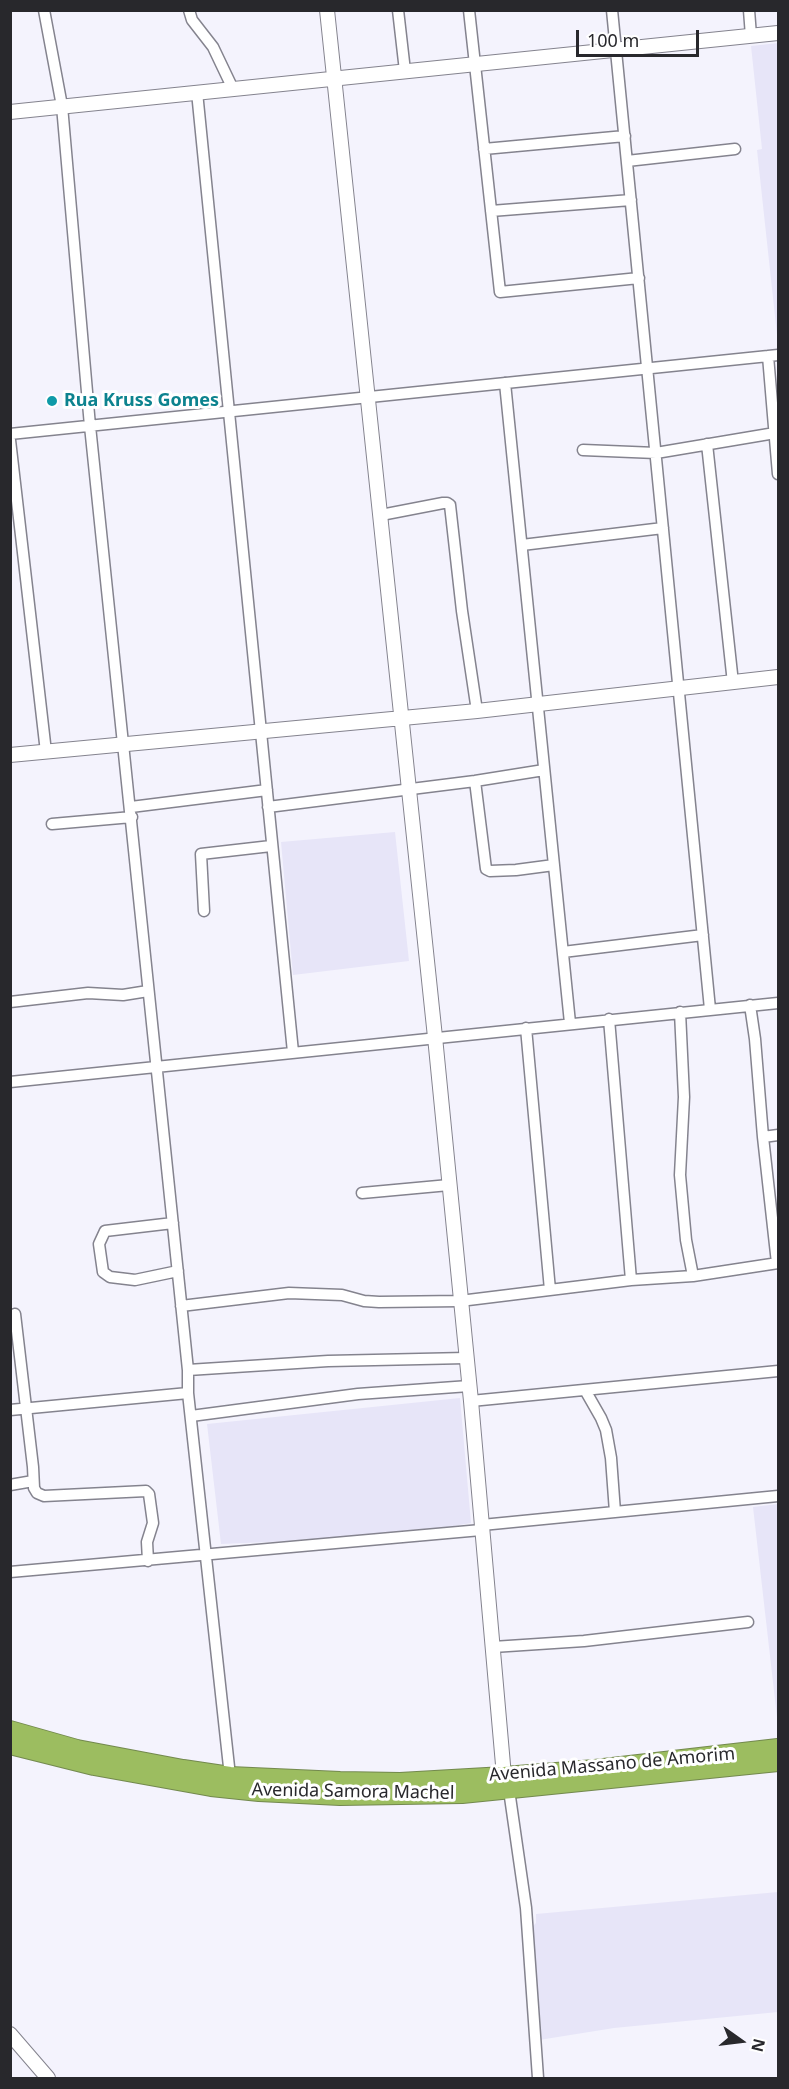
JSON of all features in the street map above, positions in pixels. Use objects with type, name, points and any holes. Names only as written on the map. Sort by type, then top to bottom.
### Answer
[{"type":"highway","name":"Avenida Samora Machel","points":[[10,1730],[77,1749],[230,1776]]},
{"type":"highway","name":"Avenida Samora Machel","points":[[10,1745],[129,1773],[211,1787],[259,1792],[402,1796],[507,1783],[698,1770]]},
{"type":"highway","name":"Avenida Massano de Amorim","points":[[698,1770],[718,1762],[778,1748]]},
{"type":"highway","name":"Avenida Massano de Amorim","points":[[230,1776],[287,1780],[507,1783],[718,1762],[778,1762]]},
{"type":"street","points":[[44,10],[62,106],[90,426],[132,812],[148,991],[188,1370],[188,1393],[230,1776]]},
{"type":"street","points":[[189,10],[192,20],[213,47],[233,89]]},
{"type":"street","points":[[327,10],[435,1037],[507,1783],[526,1908],[538,2079]]},
{"type":"street","points":[[398,10],[405,71]]},
{"type":"street","points":[[470,10],[500,292],[639,278]]},
{"type":"street","points":[[612,10],[710,1009]]},
{"type":"street","points":[[749,10],[752,36]]},
{"type":"street","points":[[10,112],[778,33]]},
{"type":"street","points":[[197,92],[292,1052]]},
{"type":"street","points":[[484,148],[625,136]]},
{"type":"street","points":[[627,161],[735,149]]},
{"type":"street","points":[[491,211],[631,200]]},
{"type":"street","points":[[10,434],[773,355],[778,474]]},
{"type":"street","points":[[505,383],[570,1023]]},
{"type":"street","points":[[584,450],[656,453],[775,433]]},
{"type":"street","points":[[10,440],[46,752]]},
{"type":"street","points":[[707,444],[733,683]]},
{"type":"street","points":[[381,515],[443,503],[450,505],[462,611],[477,711]]},
{"type":"street","points":[[522,545],[663,528]]},
{"type":"street","points":[[10,755],[537,705],[778,677]]},
{"type":"street","points":[[268,807],[409,790],[544,770]]},
{"type":"street","points":[[475,781],[486,869],[490,871],[516,870],[554,865]]},
{"type":"street","points":[[52,824],[267,790]]},
{"type":"street","points":[[204,911],[201,854],[271,846]]},
{"type":"street","points":[[563,952],[703,935]]},
{"type":"street","points":[[10,1002],[88,993],[123,995],[148,991]]},
{"type":"street","points":[[10,1082],[778,1002]]},
{"type":"street","points":[[181,1306],[289,1293],[342,1295],[364,1301],[379,1302],[460,1301],[631,1280],[693,1276],[778,1263],[750,1005]]},
{"type":"street","points":[[680,1012],[684,1096],[680,1175],[686,1240],[693,1276]]},
{"type":"street","points":[[609,1019],[631,1280]]},
{"type":"street","points":[[526,1028],[550,1290]]},
{"type":"street","points":[[763,1137],[778,1135]]},
{"type":"street","points":[[362,1193],[449,1185]]},
{"type":"street","points":[[173,1223],[105,1231],[99,1244],[103,1272],[110,1277],[135,1280],[177,1271]]},
{"type":"street","points":[[15,1314],[33,1481],[38,1493],[44,1496],[146,1491],[149,1494],[153,1523],[147,1542],[148,1561]]},
{"type":"street","points":[[188,1370],[328,1361],[466,1358]]},
{"type":"street","points":[[471,1401],[778,1371]]},
{"type":"street","points":[[191,1416],[357,1394],[469,1386]]},
{"type":"street","points":[[585,1390],[606,1430],[611,1458],[615,1512]]},
{"type":"street","points":[[10,1410],[188,1393]]},
{"type":"street","points":[[10,1485],[33,1481]]},
{"type":"street","points":[[10,1572],[206,1556],[778,1496]]},
{"type":"street","points":[[493,1647],[584,1641],[748,1622]]},
{"type":"street","points":[[10,2034],[48,2079]]},
{"type":"shaded area","points":[[778,43],[778,344],[757,150],[762,149],[751,46]]},
{"type":"shaded area","points":[[395,832],[409,961],[293,975],[281,842]]},
{"type":"shaded area","points":[[460,1398],[471,1523],[363,1538],[221,1544],[207,1424]]},
{"type":"shaded area","points":[[778,1504],[778,1726],[753,1507]]},
{"type":"shaded area","points":[[778,1892],[778,2012],[614,2028],[539,2040],[533,1926],[536,1923],[536,1914]]},
{"type":"place","name":"Rua Kruss Gomes","points":[[52,401]]}]
